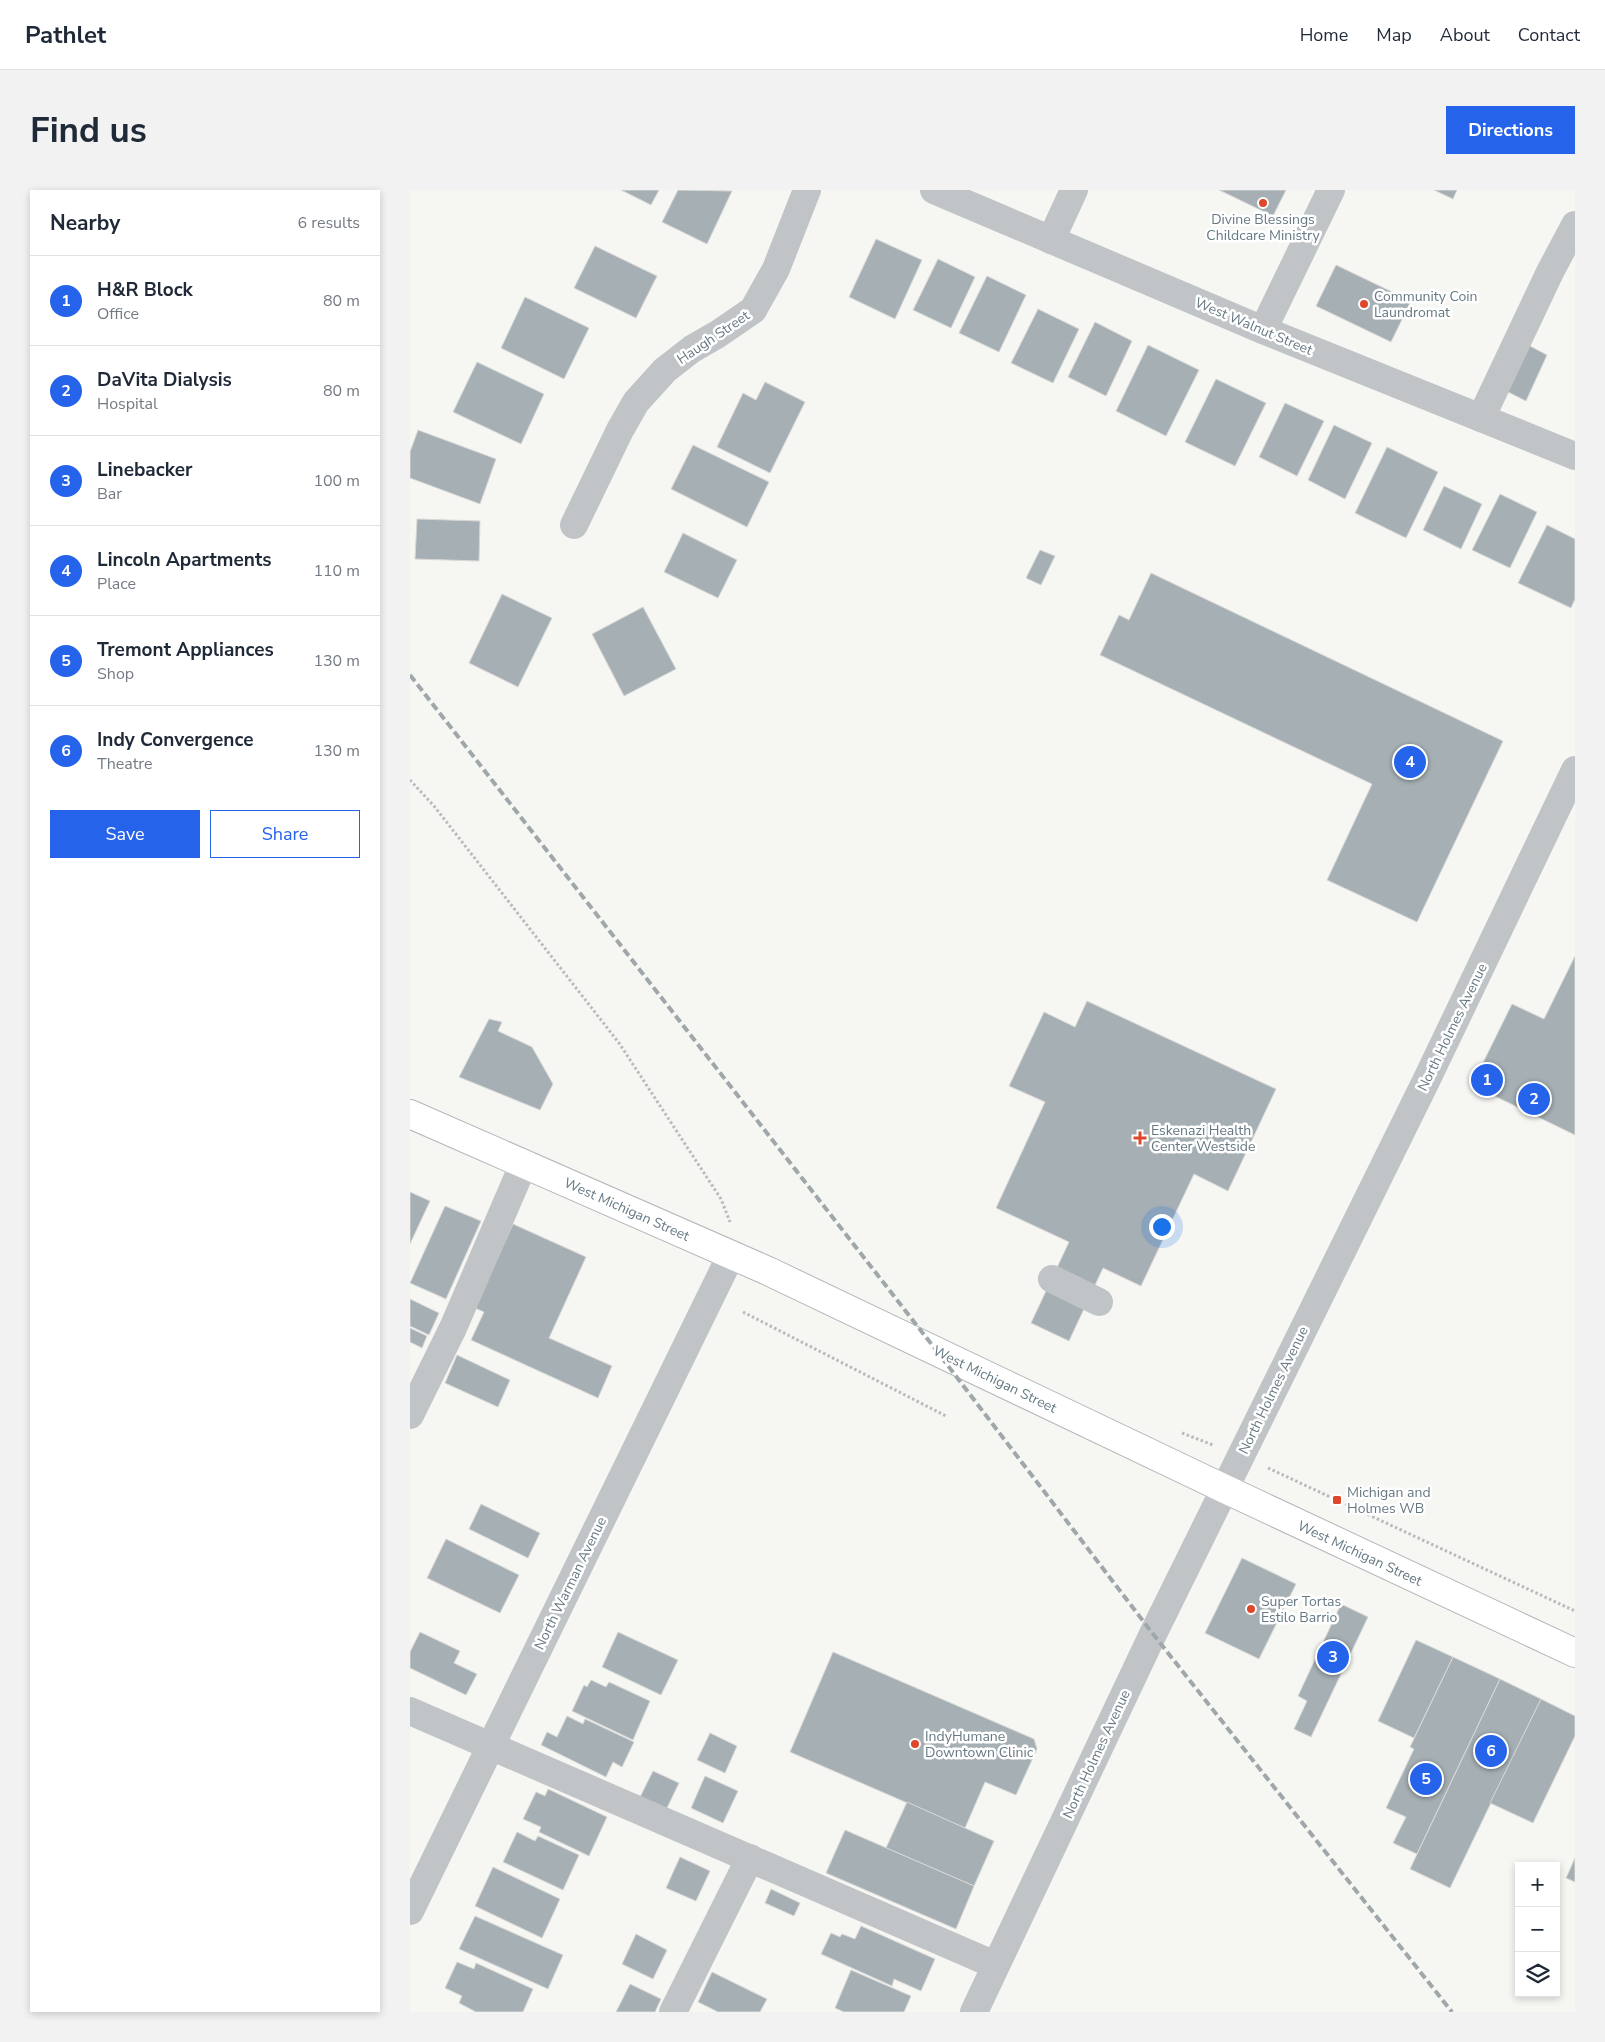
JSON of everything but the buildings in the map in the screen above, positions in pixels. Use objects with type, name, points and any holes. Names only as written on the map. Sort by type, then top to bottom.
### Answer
[{"type":"main road","name":"West Michigan Street","points":[[410,1114],[731,1255],[1575,1653]]},
{"type":"street","name":"Haugh Street","points":[[574,525],[620,430],[636,402],[665,370],[692,349],[718,334],[752,310],[776,269],[807,190]]},
{"type":"street","name":"West Walnut Street","points":[[934,190],[1263,330],[1575,456]]},
{"type":"street","points":[[1051,240],[1074,190]]},
{"type":"street","points":[[1263,330],[1331,190]]},
{"type":"street","points":[[1481,418],[1550,272],[1575,225]]},
{"type":"street","name":"North Holmes Avenue","points":[[974,2012],[1149,1642],[1430,1073],[1575,770]]},
{"type":"street","points":[[410,1414],[453,1328],[524,1163]]},
{"type":"street","name":"North Warman Avenue","points":[[410,1911],[731,1255]]},
{"type":"street","points":[[1052,1279],[1099,1302]]},
{"type":"street","points":[[410,1711],[995,1965]]},
{"type":"street","points":[[673,2012],[750,1858]]},
{"type":"path","points":[[410,780],[434,806],[614,1036],[721,1199]]},
{"type":"path","points":[[743,1312],[946,1416]]},
{"type":"path","points":[[1279,1472],[1575,1612]]},
{"type":"railway","points":[[410,675],[936,1350],[1153,1634],[1452,2012]]},
{"type":"place","name":"Divine Blessings Childcare Ministry","points":[[1263,203]]},
{"type":"place","name":"Community Coin Laundromat","points":[[1364,304]]},
{"type":"place","name":"Lincoln Apartments","points":[[1410,762]]},
{"type":"place","name":"H&R Block","points":[[1487,1080]]},
{"type":"place","name":"DaVita Dialysis","points":[[1534,1099]]},
{"type":"place","name":"Eskenazi Health Center Westside","points":[[1140,1138]]},
{"type":"place","name":"Michigan and Holmes WB","points":[[1337,1500]]},
{"type":"place","name":"Super Tortas Estilo Barrio","points":[[1251,1609]]},
{"type":"place","name":"Linebacker","points":[[1333,1657]]},
{"type":"place","name":"IndyHumane Downtown Clinic","points":[[915,1744]]},
{"type":"place","name":"Indy Convergence","points":[[1491,1751]]},
{"type":"place","name":"Tremont Appliances","points":[[1426,1779]]}]
